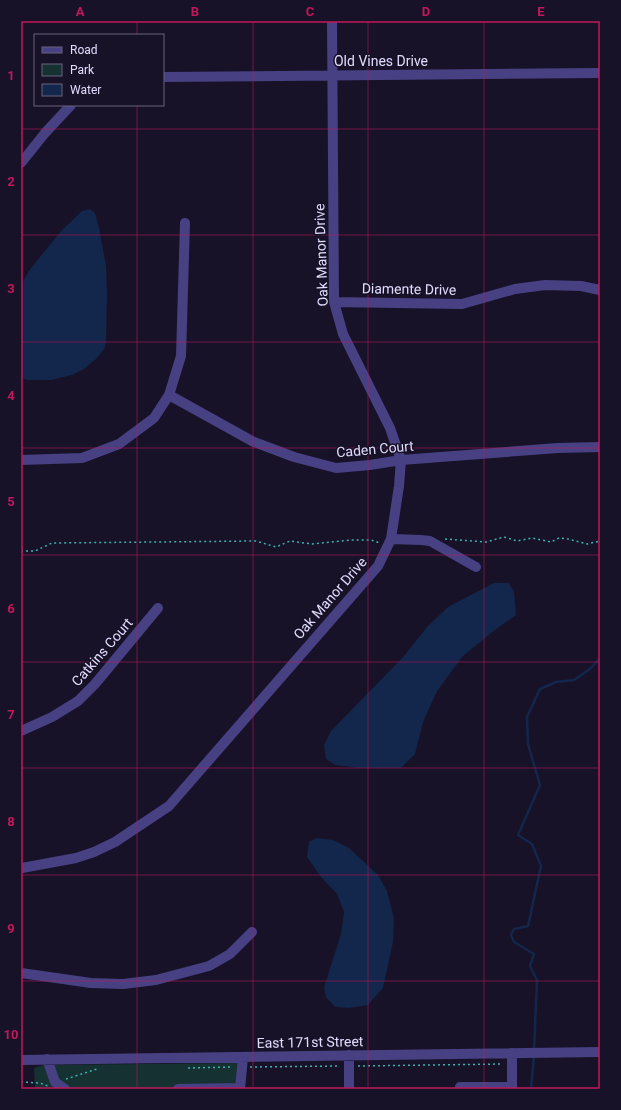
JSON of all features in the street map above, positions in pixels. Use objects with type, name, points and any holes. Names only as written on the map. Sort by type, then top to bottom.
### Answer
[{"type":"street","name":"Oak Manor Drive","points":[[21,869],[76,858],[94,852],[115,842],[169,806],[378,566],[389,542],[399,486],[401,460],[390,428],[343,334],[334,302],[332,21]]},
{"type":"street","name":"Old Vines Drive","points":[[164,77],[600,73]]},
{"type":"street","points":[[21,163],[45,132],[70,106]]},
{"type":"street","points":[[21,460],[82,458],[119,444],[154,418],[169,395],[181,356],[185,223]]},
{"type":"street","name":"Diamente Drive","points":[[334,302],[462,304],[514,289],[545,285],[581,286],[600,290]]},
{"type":"street","name":"Caden Court","points":[[169,395],[254,442],[294,457],[336,468],[401,460],[558,448],[600,447]]},
{"type":"street","points":[[389,542],[430,541],[476,568]]},
{"type":"street","name":"Catkins Court","points":[[21,731],[52,717],[78,701],[95,684],[158,608]]},
{"type":"street","points":[[21,973],[91,983],[123,984],[156,980],[209,966],[230,954],[252,932]]},
{"type":"street","name":"East 171st Street","points":[[21,1060],[47,1059],[243,1062],[349,1055],[600,1052]]},
{"type":"street","points":[[460,1089],[460,1087],[512,1088],[512,1053]]},
{"type":"street","points":[[349,1055],[349,1089]]},
{"type":"street","points":[[47,1059],[50,1086],[66,1089]]},
{"type":"street","points":[[178,1089],[240,1089],[243,1062]]},
{"type":"path","points":[[442,538],[486,542],[504,538],[517,540],[532,538],[551,542],[559,538],[587,544],[600,541]]},
{"type":"path","points":[[21,551],[35,551],[52,543],[256,541],[276,547],[290,541],[312,544],[352,540],[389,542]]},
{"type":"path","points":[[188,1068],[243,1062],[349,1066],[512,1064]]},
{"type":"path","points":[[21,1082],[40,1083],[50,1086],[98,1069]]},
{"type":"green space","points":[[240,1063],[240,1089],[35,1089],[34,1068],[44,1065]]},
{"type":"water","points":[[90,209],[95,213],[106,266],[107,295],[105,348],[96,359],[84,369],[72,375],[51,380],[27,380],[21,378],[21,284],[31,268],[62,230],[82,211]]},
{"type":"water","points":[[494,583],[509,583],[514,592],[516,615],[463,656],[437,691],[423,722],[415,754],[401,768],[359,768],[335,765],[326,759],[324,745],[331,731],[404,656],[427,627],[448,607]]},
{"type":"water","points":[[317,838],[333,840],[349,848],[378,875],[387,891],[394,918],[393,942],[383,988],[368,1005],[349,1008],[335,1007],[326,997],[324,987],[341,934],[344,912],[337,894],[321,877],[307,857],[309,842]]},
{"type":"waterway","points":[[534,1051],[537,980],[530,966],[534,954],[514,942],[511,935],[514,929],[528,926],[541,866],[532,844],[518,835],[540,785],[528,744],[527,717],[540,689],[556,682],[574,680],[590,669],[600,658]]},
{"type":"waterway","points":[[531,1089],[534,1056]]}]
